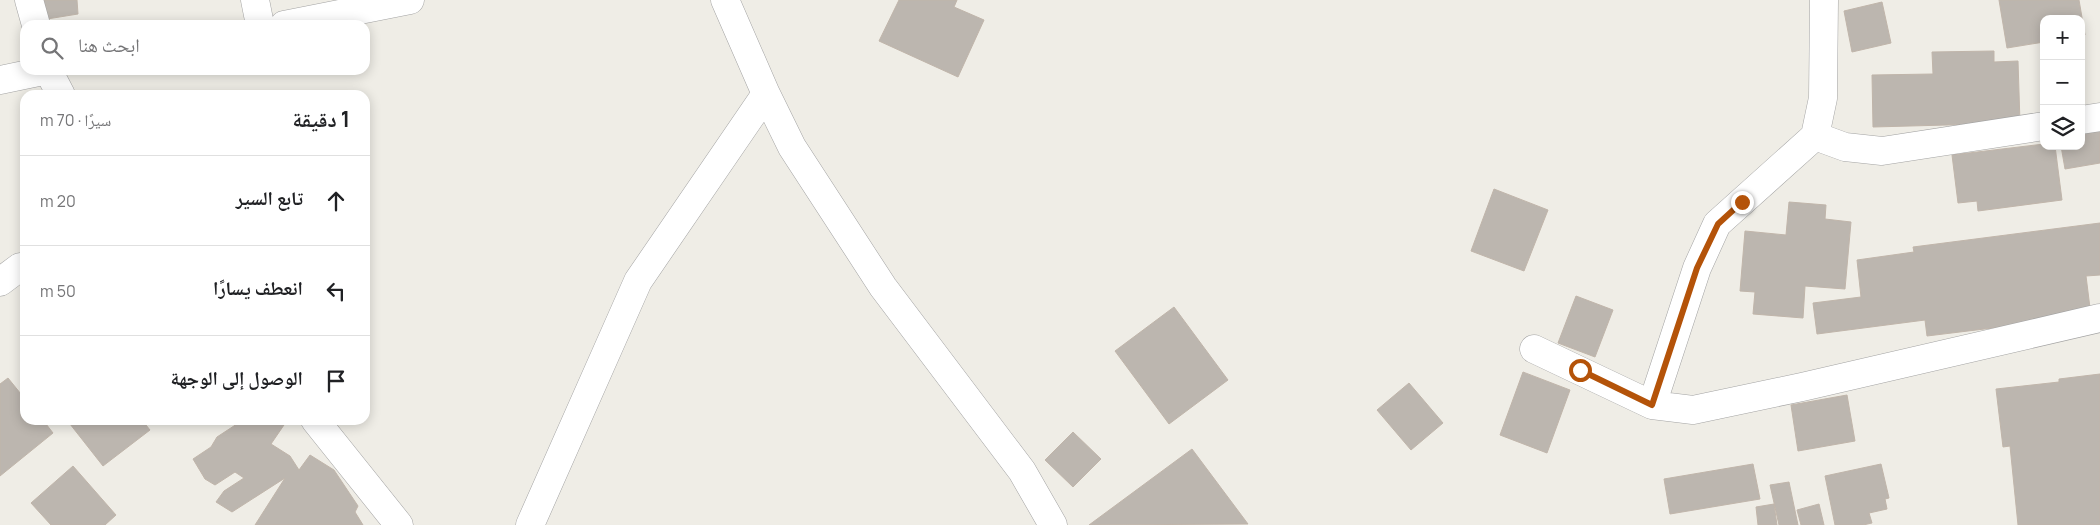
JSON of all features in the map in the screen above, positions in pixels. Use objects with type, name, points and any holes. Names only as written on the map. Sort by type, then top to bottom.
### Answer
[{"type":"street","points":[[29,0],[35,20]]},
{"type":"street","points":[[255,0],[259,20]]},
{"type":"street","points":[[309,20],[410,0]]},
{"type":"street","points":[[724,0],[792,147],[883,288],[1022,471],[1053,525]]},
{"type":"street","points":[[1652,405],[1697,268],[1718,224],[1815,136],[1823,98],[1824,0]]},
{"type":"street","points":[[0,80],[24,75]]},
{"type":"street","points":[[51,75],[58,90]]},
{"type":"street","points":[[530,525],[638,281],[766,94]]},
{"type":"street","points":[[2085,119],[2100,117]]},
{"type":"street","points":[[1815,136],[1845,147],[1882,151],[2040,127]]},
{"type":"street","points":[[1534,349],[1652,405],[1693,410],[1802,387],[2100,318]]},
{"type":"street","points":[[318,425],[399,525]]},
{"type":"building","points":[[44,0],[77,0],[78,14],[47,19]]},
{"type":"building","points":[[899,0],[957,0],[954,7],[984,20],[958,77],[879,41]]},
{"type":"building","points":[[1999,0],[2079,0],[2082,15],[2040,15],[2040,43],[2007,48]]},
{"type":"building","points":[[1882,2],[1891,43],[1852,52],[1844,11]]},
{"type":"building","points":[[1994,51],[1994,62],[2018,61],[2020,123],[1873,127],[1872,75],[1933,74],[1932,52]]},
{"type":"building","points":[[2100,127],[2100,163],[2065,169],[2062,150],[2085,150],[2085,130]]},
{"type":"building","points":[[2040,144],[2040,150],[2056,150],[2062,200],[1978,211],[1977,201],[1958,203],[1952,155]]},
{"type":"building","points":[[1494,189],[1548,210],[1524,271],[1471,251]]},
{"type":"building","points":[[1789,202],[1826,205],[1825,219],[1851,222],[1845,289],[1805,286],[1803,318],[1753,314],[1755,292],[1740,291],[1745,231],[1786,235]]},
{"type":"building","points":[[2100,223],[2100,275],[2086,276],[2091,316],[1927,336],[1925,320],[1817,334],[1813,303],[1861,297],[1857,260],[1914,252],[1913,247]]},
{"type":"building","points":[[1576,296],[1613,310],[1595,357],[1558,343]]},
{"type":"building","points":[[1174,307],[1228,380],[1169,424],[1115,351]]},
{"type":"building","points":[[1523,372],[1570,390],[1547,453],[1500,435]]},
{"type":"building","points":[[2100,374],[2100,525],[2018,525],[2010,446],[2003,447],[1996,389],[2059,382],[2059,379]]},
{"type":"building","points":[[8,378],[20,393],[20,425],[47,425],[53,433],[0,476],[0,384]]},
{"type":"building","points":[[1409,383],[1443,423],[1411,450],[1377,410]]},
{"type":"building","points":[[1847,395],[1855,441],[1798,451],[1791,405]]},
{"type":"building","points":[[71,425],[146,425],[150,430],[103,466]]},
{"type":"building","points":[[235,425],[284,425],[271,444],[290,456],[299,470],[310,455],[334,470],[358,506],[355,512],[363,525],[255,525],[285,478],[232,512],[216,502],[224,491],[244,478],[235,472],[215,485],[205,479],[193,459],[211,447],[217,437]]},
{"type":"building","points":[[1073,432],[1101,459],[1073,487],[1045,460]]},
{"type":"building","points":[[1192,449],[1248,524],[1089,525]]},
{"type":"building","points":[[1753,464],[1760,499],[1670,514],[1664,479]]},
{"type":"building","points":[[1881,464],[1889,498],[1885,499],[1887,509],[1869,513],[1872,523],[1863,525],[1835,525],[1825,476]]},
{"type":"building","points":[[73,466],[116,515],[105,525],[51,525],[31,503]]},
{"type":"building","points":[[1789,482],[1798,525],[1779,525],[1770,485]]},
{"type":"building","points":[[1774,504],[1777,525],[1758,525],[1756,507]]},
{"type":"building","points":[[1819,504],[1824,525],[1801,525],[1797,510]]},
{"type":"route","points":[[1580,370],[1652,405],[1697,268],[1718,224],[1742,202]]}]
